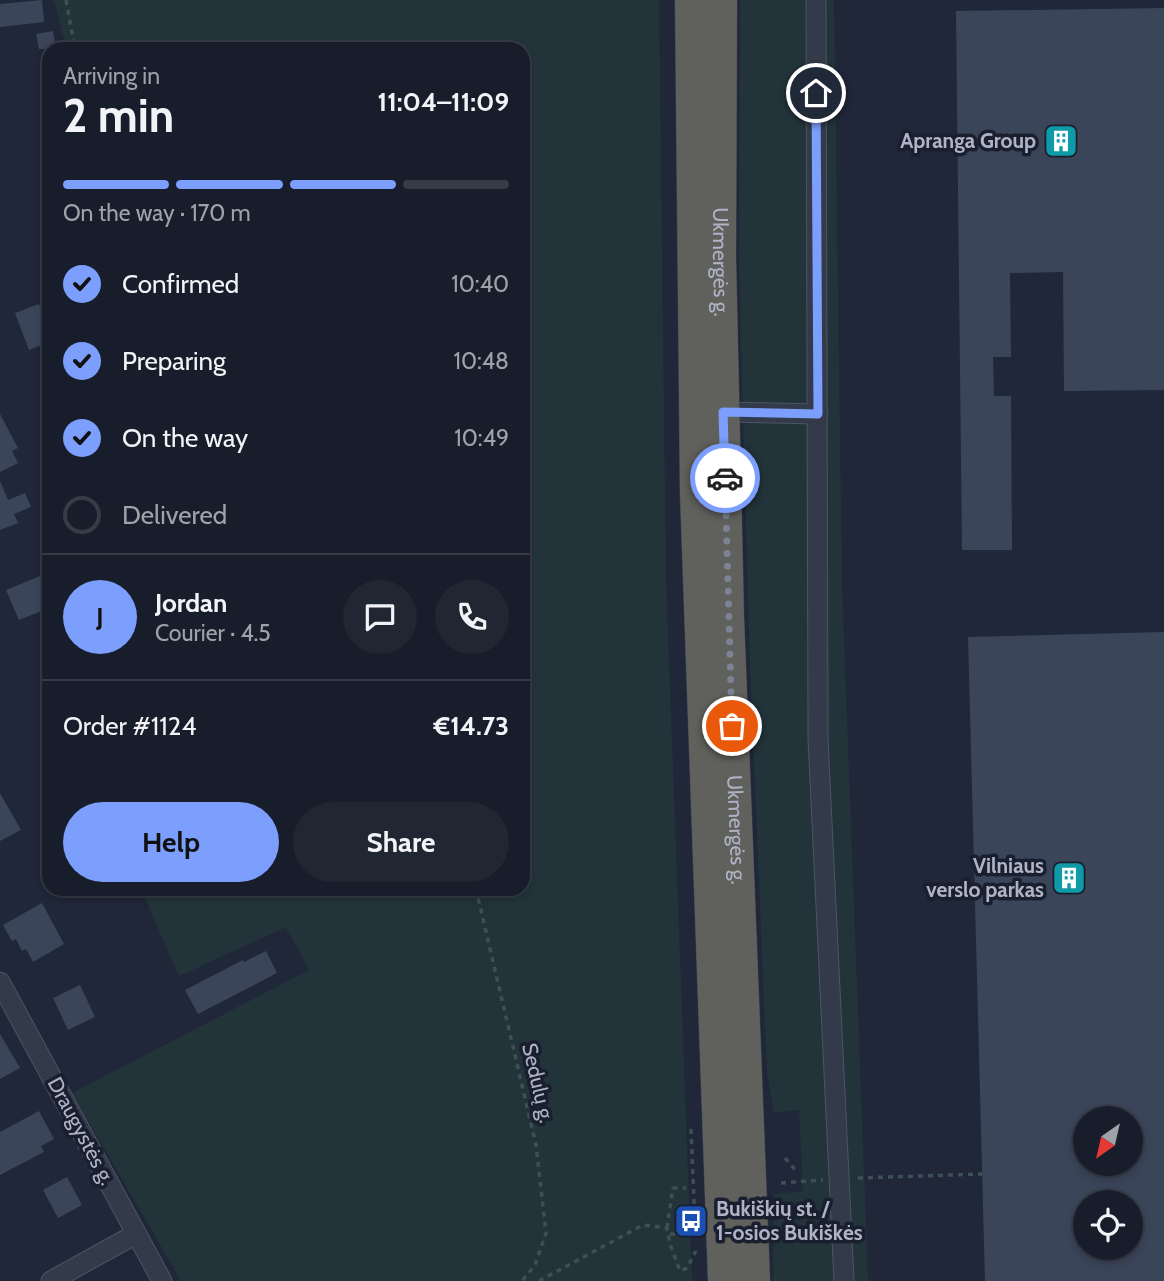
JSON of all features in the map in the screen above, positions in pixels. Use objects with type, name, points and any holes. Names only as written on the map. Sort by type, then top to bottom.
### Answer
[{"type":"highway","name":"Ukmergės g.","points":[[691,0],[696,493],[724,1281]]},
{"type":"highway","name":"Ukmergės g.","points":[[721,0],[720,258],[728,617],[754,1281]]},
{"type":"street","points":[[816,0],[818,739],[844,1281]]},
{"type":"street","points":[[723,412],[818,414]]},
{"type":"street","name":"Draugystės g.","points":[[0,982],[162,1281]]},
{"type":"street","points":[[51,1281],[136,1234]]},
{"type":"path","points":[[66,0],[74,42]]},
{"type":"path","name":"Sedulų g.","points":[[478,896],[536,1145],[546,1233],[535,1265],[522,1281]]},
{"type":"path","points":[[785,1158],[797,1172]]},
{"type":"path","points":[[781,1183],[982,1174]]},
{"type":"path","points":[[686,1188],[673,1188],[668,1231],[680,1271],[687,1268],[696,1251]]},
{"type":"path","points":[[539,1281],[643,1226],[695,1235]]},
{"type":"shaded area","points":[[54,0],[659,0],[666,581],[692,1281],[181,1281],[72,1093],[309,970],[286,927],[179,976],[144,896],[530,896],[530,42],[65,42]]},
{"type":"shaded area","points":[[740,0],[834,0],[842,585],[868,1281],[773,1281],[774,1194],[803,1191],[799,1110],[774,1113],[767,1072],[750,668],[739,270]]},
{"type":"building","points":[[42,0],[44,22],[0,27],[0,4]]},
{"type":"building","name":"Apranga Group","points":[[1164,8],[1164,390],[1064,391],[1063,272],[1010,273],[1011,357],[993,357],[994,396],[1011,396],[1012,550],[962,550],[956,11]]},
{"type":"building","points":[[53,31],[55,42],[42,42],[42,49],[39,49],[36,34]]},
{"type":"building","points":[[39,304],[42,312],[42,345],[29,350],[15,313]]},
{"type":"building","points":[[0,414],[18,448],[12,451],[18,463],[0,472]]},
{"type":"building","points":[[0,481],[8,500],[25,493],[31,507],[14,514],[18,523],[0,530]]},
{"type":"building","points":[[42,575],[42,611],[19,620],[6,590]]},
{"type":"building","name":"Vilniaus verslo parkas","points":[[1164,632],[1164,1281],[985,1281],[968,637]]},
{"type":"building","points":[[0,793],[21,830],[0,841]]},
{"type":"building","points":[[42,903],[64,944],[33,962],[26,949],[22,951],[16,939],[12,941],[3,925]]},
{"type":"building","points":[[266,951],[277,973],[198,1014],[185,990]]},
{"type":"building","points":[[80,985],[95,1017],[68,1030],[53,998]]},
{"type":"building","points":[[0,1034],[20,1068],[0,1079]]},
{"type":"building","points":[[39,1111],[54,1139],[41,1146],[44,1152],[0,1175],[0,1132]]},
{"type":"building","points":[[67,1177],[82,1205],[58,1218],[43,1190]]},
{"type":"way so far","points":[[725,478],[732,726]]},
{"type":"place","name":"Apranga Group","points":[[1061,141]]},
{"type":"place","name":"Vilniaus verslo parkas","points":[[1069,878]]},
{"type":"place","name":"Bukiškių st. / 1-osios Bukiškės","points":[[691,1221]]},
{"type":"route","points":[[725,478],[723,412],[818,414],[816,93]]}]
